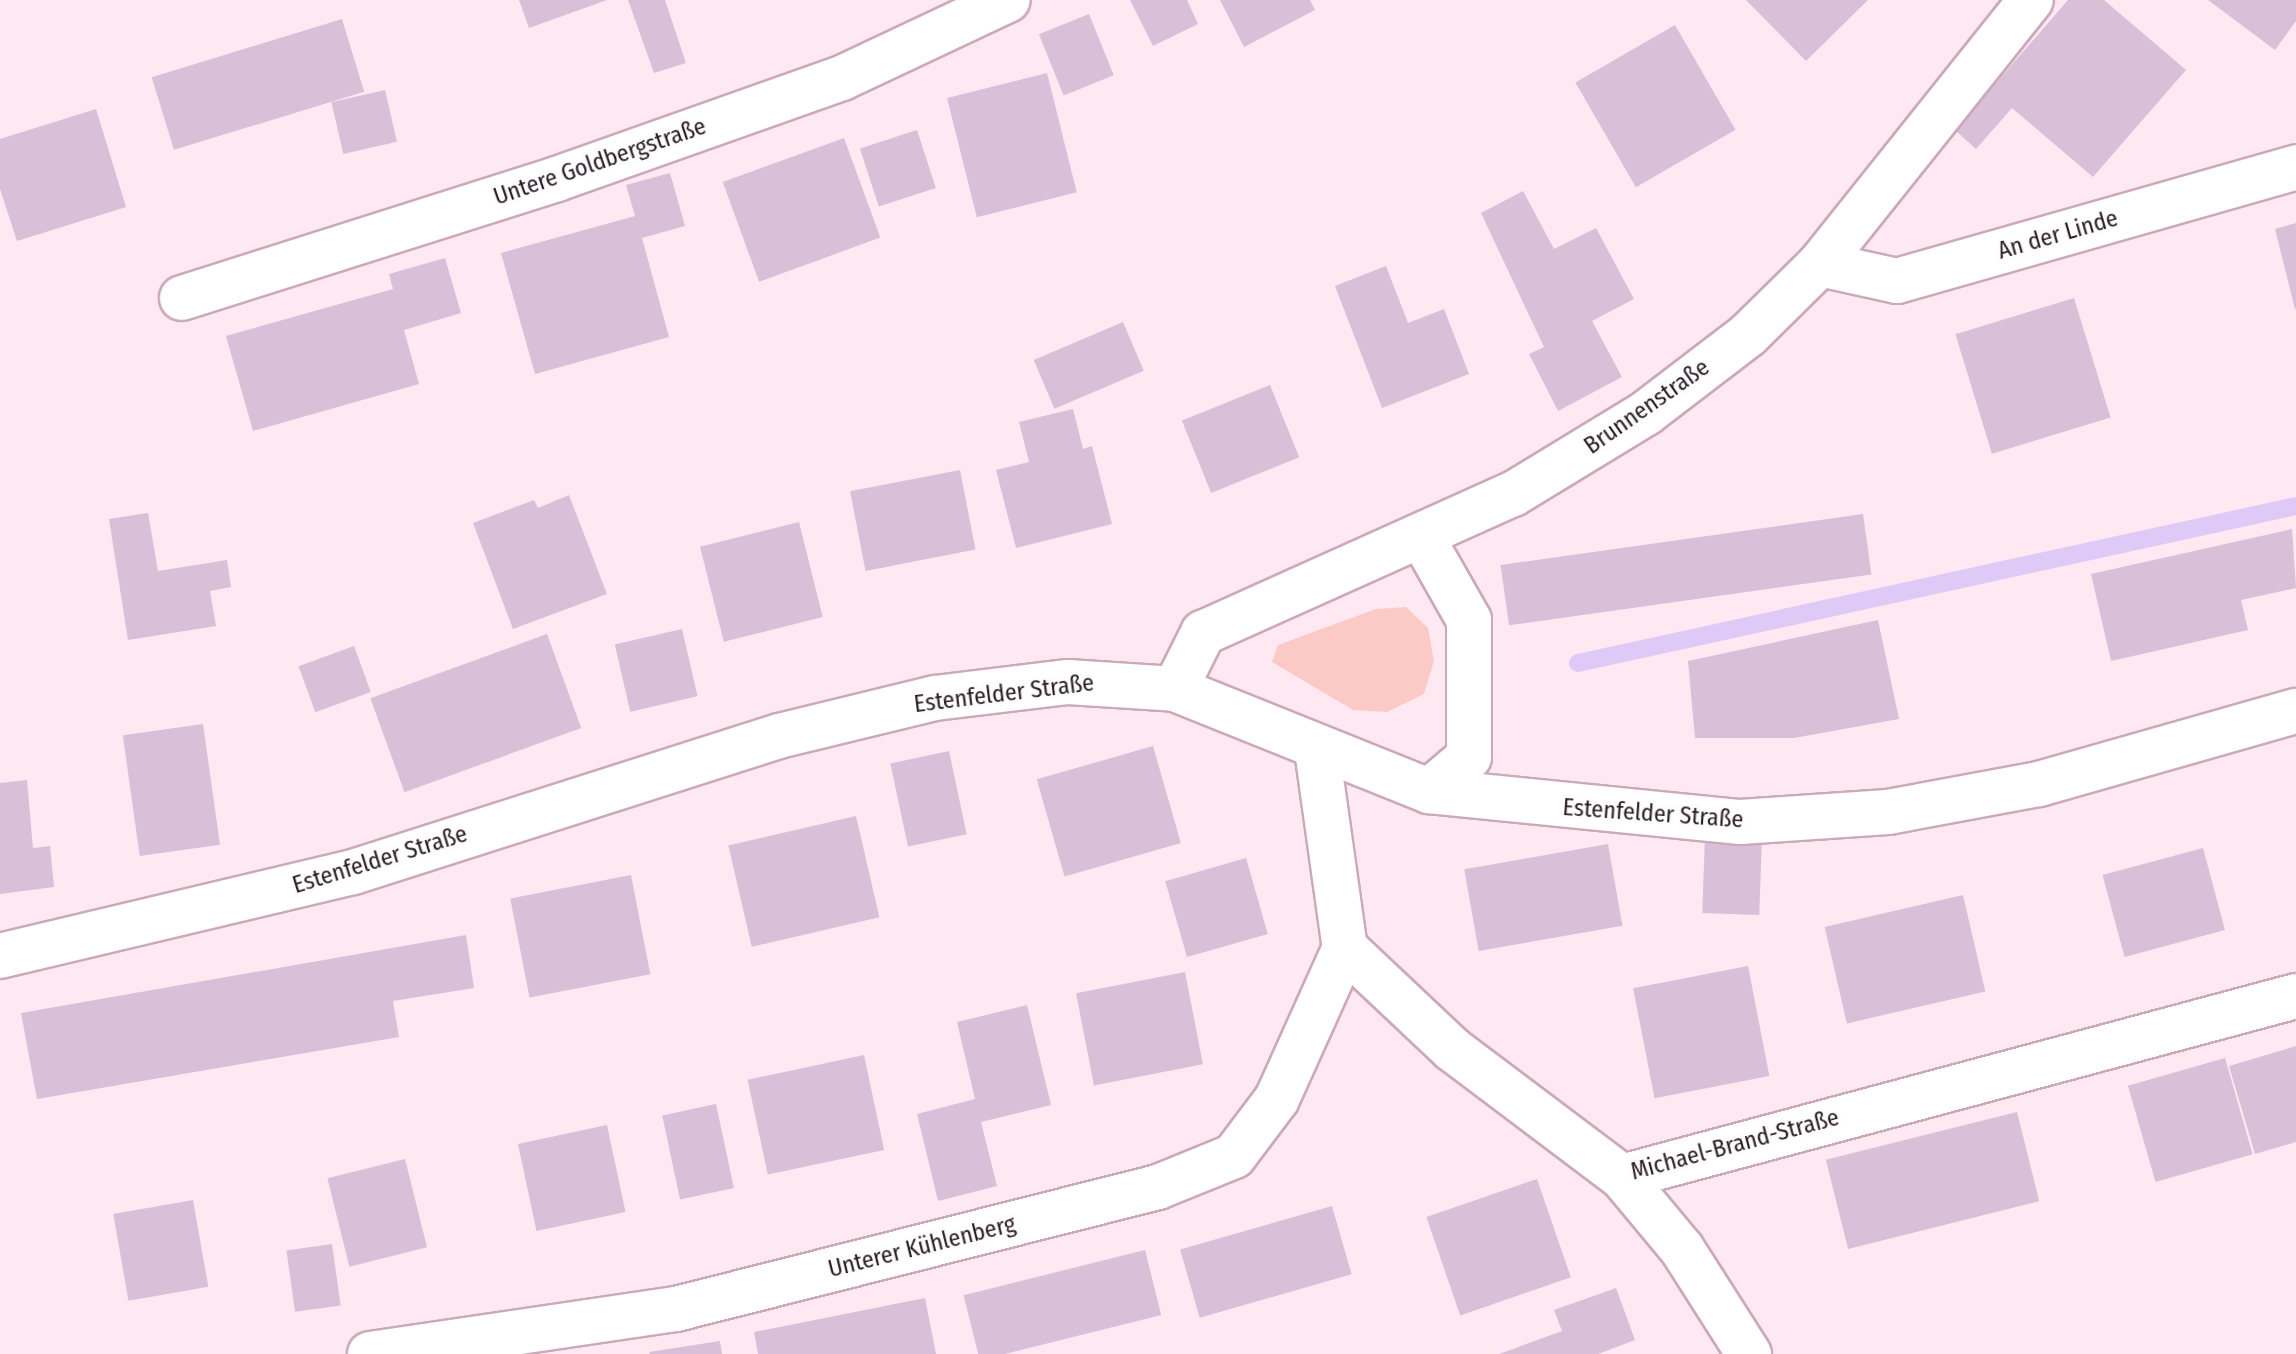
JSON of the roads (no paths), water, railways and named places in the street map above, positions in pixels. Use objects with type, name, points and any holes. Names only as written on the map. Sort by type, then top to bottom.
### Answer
[{"type":"street","name":"Untere Goldbergstraße","points":[[182,298],[557,179],[842,78],[1008,0]]},
{"type":"street","name":"Brunnenstraße","points":[[1175,689],[1203,633],[1423,539],[1545,477],[1646,413],[1748,335],[1820,264],[2031,0]]},
{"type":"street","name":"An der Linde","points":[[1820,264],[1897,281],[2296,167]]},
{"type":"street","points":[[1423,539],[1469,620],[1469,757],[1429,791]]},
{"type":"street","name":"Estenfelder Straße","points":[[0,956],[353,872],[764,741],[935,698],[1068,682],[1175,689],[1317,750],[1429,791],[1740,822],[1888,812],[2039,784],[2296,711]]},
{"type":"street","points":[[1317,750],[1345,948]]},
{"type":"street","name":"Michael-Brand-Straße","points":[[1345,948],[1452,1049],[1622,1177],[2296,996]]},
{"type":"street","name":"Unterer Kühlenberg","points":[[370,1354],[676,1309],[1158,1187],[1234,1156],[1277,1099],[1345,948]]},
{"type":"street","points":[[1622,1177],[1682,1249],[1749,1354]]},
{"type":"waterway","points":[[1578,663],[2296,506]]}]
